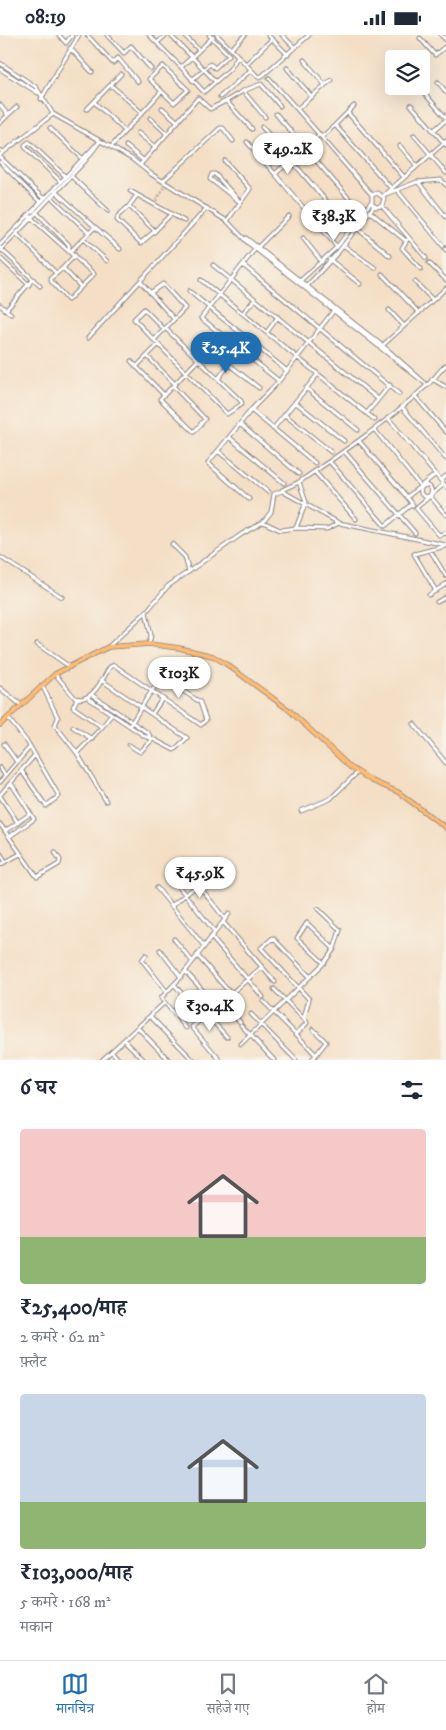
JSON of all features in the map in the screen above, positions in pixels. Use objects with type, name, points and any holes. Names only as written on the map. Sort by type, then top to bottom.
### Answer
[{"type":"main road","points":[[0,725],[56,673],[107,648],[149,644],[205,654],[232,668],[289,711],[358,772],[379,785],[398,792],[446,828]]},
{"type":"street","points":[[59,35],[66,43],[72,35]]},
{"type":"street","points":[[41,99],[79,35]]},
{"type":"street","points":[[87,35],[113,63],[132,46],[151,69]]},
{"type":"street","points":[[107,35],[124,53]]},
{"type":"street","points":[[149,35],[204,92],[230,69],[238,56]]},
{"type":"street","points":[[157,43],[166,35]]},
{"type":"street","points":[[170,35],[215,81]]},
{"type":"street","points":[[184,35],[199,49]]},
{"type":"street","points":[[181,67],[210,37],[216,35],[258,77],[262,76],[288,55],[309,35]]},
{"type":"street","points":[[192,80],[210,64],[217,67],[246,35]]},
{"type":"street","points":[[268,35],[288,55]]},
{"type":"street","points":[[282,35],[295,48]]},
{"type":"street","points":[[302,35],[305,39]]},
{"type":"street","points":[[441,35],[446,40]]},
{"type":"street","points":[[210,37],[229,55]]},
{"type":"street","points":[[420,38],[435,55],[446,46]]},
{"type":"street","points":[[246,64],[272,39]]},
{"type":"street","points":[[70,48],[92,72]]},
{"type":"street","points":[[118,59],[138,81]]},
{"type":"street","points":[[304,60],[325,85]]},
{"type":"street","points":[[0,63],[36,87],[41,99],[53,114],[111,147],[227,221],[256,248],[426,384]]},
{"type":"street","points":[[163,66],[188,90],[174,103],[161,92],[149,79],[163,66]]},
{"type":"street","points":[[287,68],[312,97]]},
{"type":"street","points":[[0,69],[38,93]]},
{"type":"street","points":[[220,97],[251,70]]},
{"type":"street","points":[[87,109],[121,74]]},
{"type":"street","points":[[270,78],[372,195],[373,204],[369,211],[343,245],[306,287]]},
{"type":"street","points":[[297,109],[330,80]]},
{"type":"street","points":[[438,82],[446,92]]},
{"type":"street","points":[[140,165],[198,98],[210,109],[257,83],[262,83],[280,106]]},
{"type":"street","points":[[110,85],[142,113]]},
{"type":"street","points":[[243,91],[266,117]]},
{"type":"street","points":[[111,147],[161,92]]},
{"type":"street","points":[[426,95],[446,119],[433,131]]},
{"type":"street","points":[[226,101],[252,129]]},
{"type":"street","points":[[94,102],[125,131]]},
{"type":"street","points":[[0,105],[8,115]]},
{"type":"street","points":[[382,206],[383,196],[445,143],[411,105]]},
{"type":"street","points":[[275,173],[335,125],[354,106]]},
{"type":"street","points":[[0,123],[17,107]]},
{"type":"street","points":[[162,108],[178,122]]},
{"type":"street","points":[[276,113],[362,215]]},
{"type":"street","points":[[348,113],[404,177]]},
{"type":"street","points":[[43,202],[1,152],[53,114]]},
{"type":"street","points":[[150,118],[167,134]]},
{"type":"street","points":[[335,125],[391,189]]},
{"type":"street","points":[[262,127],[351,230]]},
{"type":"street","points":[[50,128],[83,160]]},
{"type":"street","points":[[163,181],[220,128],[223,128],[233,141]]},
{"type":"street","points":[[138,133],[155,147]]},
{"type":"street","points":[[414,135],[446,173]]},
{"type":"street","points":[[0,248],[100,141]]},
{"type":"street","points":[[60,181],[24,147],[25,145],[30,142],[108,211]]},
{"type":"street","points":[[247,142],[337,247]]},
{"type":"street","points":[[126,146],[144,161]]},
{"type":"street","points":[[400,146],[417,166]]},
{"type":"street","points":[[225,161],[249,187],[250,191],[227,221]]},
{"type":"street","points":[[0,162],[43,202]]},
{"type":"street","points":[[215,174],[240,202],[210,179],[213,179],[215,174]]},
{"type":"street","points":[[0,248],[29,217],[36,213],[43,202],[51,197],[60,181],[68,177]]},
{"type":"street","points":[[383,196],[418,182],[446,179]]},
{"type":"street","points":[[441,180],[446,185]]},
{"type":"street","points":[[418,182],[446,217]]},
{"type":"street","points":[[397,189],[445,248]]},
{"type":"street","points":[[54,190],[120,249]]},
{"type":"street","points":[[130,191],[184,221]]},
{"type":"street","points":[[372,195],[377,193],[383,196]]},
{"type":"street","points":[[137,195],[129,206],[118,215],[117,220],[141,243],[171,214]]},
{"type":"street","points":[[51,197],[89,233]]},
{"type":"street","points":[[299,282],[322,262],[329,259],[362,215],[373,204]]},
{"type":"street","points":[[373,204],[382,206],[408,240],[426,258]]},
{"type":"street","points":[[129,206],[154,231]]},
{"type":"street","points":[[88,337],[207,208]]},
{"type":"street","points":[[369,211],[408,240]]},
{"type":"street","points":[[36,213],[69,245],[70,250],[75,255],[94,274],[68,300],[51,281],[51,278],[75,255]]},
{"type":"street","points":[[278,381],[201,318],[256,248],[289,216]]},
{"type":"street","points":[[29,217],[64,250],[70,250],[95,227]]},
{"type":"street","points":[[356,228],[390,256]]},
{"type":"street","points":[[16,233],[56,273]]},
{"type":"street","points":[[303,238],[322,262]]},
{"type":"street","points":[[83,239],[107,261]]},
{"type":"street","points":[[408,240],[402,248],[422,269]]},
{"type":"street","points":[[343,245],[375,268]]},
{"type":"street","points":[[0,248],[40,286]]},
{"type":"street","points":[[0,258],[28,285]]},
{"type":"street","points":[[329,259],[360,284]]},
{"type":"street","points":[[429,263],[446,280]]},
{"type":"street","points":[[213,265],[378,399]]},
{"type":"street","points":[[243,265],[400,394]]},
{"type":"street","points":[[63,268],[81,287]]},
{"type":"street","points":[[382,274],[419,313]]},
{"type":"street","points":[[6,310],[33,279]]},
{"type":"street","points":[[201,280],[375,420]]},
{"type":"street","points":[[140,281],[174,319]]},
{"type":"street","points":[[415,282],[433,300]]},
{"type":"street","points":[[150,293],[163,284],[185,308],[154,340]]},
{"type":"street","points":[[382,346],[446,288]]},
{"type":"street","points":[[189,291],[287,371]]},
{"type":"street","points":[[243,313],[255,299]]},
{"type":"street","points":[[0,305],[11,314]]},
{"type":"street","points":[[144,309],[242,403],[229,415],[154,340],[134,319],[141,310],[144,309]]},
{"type":"street","points":[[249,499],[208,463],[251,410],[298,358],[334,310]]},
{"type":"street","points":[[334,310],[382,346],[426,384]]},
{"type":"street","points":[[389,310],[404,326]]},
{"type":"street","points":[[267,332],[278,317]]},
{"type":"street","points":[[136,367],[158,345]]},
{"type":"street","points":[[204,345],[259,388]]},
{"type":"street","points":[[218,379],[240,350]]},
{"type":"street","points":[[147,356],[174,385],[206,419],[192,432],[161,401],[164,395],[174,385],[186,373],[198,360]]},
{"type":"street","points":[[131,361],[164,395]]},
{"type":"street","points":[[107,648],[146,612],[164,590],[242,534],[263,522],[271,512],[274,494],[299,482],[359,441],[415,396],[446,365]]},
{"type":"street","points":[[273,429],[318,374]]},
{"type":"street","points":[[432,379],[446,387]]},
{"type":"street","points":[[367,413],[390,385]]},
{"type":"street","points":[[306,388],[358,430]]},
{"type":"street","points":[[415,396],[446,432]]},
{"type":"street","points":[[295,402],[344,441]]},
{"type":"street","points":[[402,407],[446,459]]},
{"type":"street","points":[[251,410],[315,463]]},
{"type":"street","points":[[285,415],[331,452]]},
{"type":"street","points":[[388,417],[445,485],[416,508]]},
{"type":"street","points":[[240,425],[299,473]]},
{"type":"street","points":[[374,429],[421,487],[422,495],[430,496]]},
{"type":"street","points":[[229,437],[284,483]]},
{"type":"street","points":[[359,441],[439,535],[446,533]]},
{"type":"street","points":[[218,451],[268,491]]},
{"type":"street","points":[[344,451],[415,533]]},
{"type":"street","points":[[330,462],[385,526],[412,504]]},
{"type":"street","points":[[315,471],[356,519]]},
{"type":"street","points":[[407,497],[436,474]]},
{"type":"street","points":[[441,480],[446,476]]},
{"type":"street","points":[[296,528],[306,502],[299,482]]},
{"type":"street","points":[[421,487],[430,488],[430,496],[446,515]]},
{"type":"street","points":[[282,491],[306,502],[339,523],[446,545]]},
{"type":"street","points":[[263,522],[280,529],[327,529],[339,523]]},
{"type":"street","points":[[172,544],[185,557],[188,572]]},
{"type":"street","points":[[436,591],[414,554],[446,545]]},
{"type":"street","points":[[430,550],[446,576]]},
{"type":"street","points":[[0,557],[62,597]]},
{"type":"street","points":[[429,595],[446,584]]},
{"type":"street","points":[[437,602],[446,597]]},
{"type":"street","points":[[146,612],[151,635],[149,644]]},
{"type":"street","points":[[37,644],[70,667]]},
{"type":"street","points":[[56,673],[68,692],[77,699],[88,698],[114,665],[152,692],[162,699],[201,725],[205,722],[200,701],[165,678],[160,680],[152,692],[142,707],[131,724]]},
{"type":"street","points":[[92,695],[152,738],[174,749],[187,738],[101,680]]},
{"type":"street","points":[[42,685],[58,719],[55,725],[77,753],[106,801]]},
{"type":"street","points":[[0,688],[21,705]]},
{"type":"street","points":[[88,698],[131,724]]},
{"type":"street","points":[[77,699],[73,707],[102,727]]},
{"type":"street","points":[[152,714],[162,699]]},
{"type":"street","points":[[77,753],[92,739],[112,714]]},
{"type":"street","points":[[8,718],[30,747],[59,796],[46,806],[21,770]]},
{"type":"street","points":[[414,724],[446,763]]},
{"type":"street","points":[[73,727],[92,739]]},
{"type":"street","points":[[129,745],[140,752],[152,738]]},
{"type":"street","points":[[4,744],[17,762]]},
{"type":"street","points":[[0,781],[30,747]]},
{"type":"street","points":[[18,823],[0,796],[35,755]]},
{"type":"street","points":[[0,768],[5,775]]},
{"type":"street","points":[[301,811],[330,799],[358,772]]},
{"type":"street","points":[[9,837],[34,819],[11,783]]},
{"type":"street","points":[[5,831],[30,814]]},
{"type":"street","points":[[0,824],[39,878],[59,864],[60,860],[54,852]]},
{"type":"street","points":[[0,853],[6,862]]},
{"type":"street","points":[[0,865],[20,854]]},
{"type":"street","points":[[186,868],[224,920],[275,982]]},
{"type":"street","points":[[172,877],[215,932]]},
{"type":"street","points":[[171,906],[199,884]]},
{"type":"street","points":[[157,888],[204,946]]},
{"type":"street","points":[[242,1044],[273,1011],[324,963],[334,949],[340,930],[318,909]]},
{"type":"street","points":[[186,1028],[164,1004],[161,998],[181,977],[229,913]]},
{"type":"street","points":[[324,963],[297,936],[309,923],[334,949]]},
{"type":"street","points":[[211,937],[273,1011],[316,1055]]},
{"type":"street","points":[[304,1019],[309,999],[260,948],[273,938],[310,977]]},
{"type":"street","points":[[174,939],[192,961]]},
{"type":"street","points":[[160,950],[181,977]]},
{"type":"street","points":[[146,955],[142,959],[167,992]]},
{"type":"street","points":[[197,955],[231,994]]},
{"type":"street","points":[[220,1060],[192,1027],[262,967]]},
{"type":"street","points":[[185,971],[217,1006]]},
{"type":"street","points":[[174,984],[202,1019]]},
{"type":"street","points":[[274,989],[304,1019],[306,1025],[296,1034]]},
{"type":"street","points":[[222,1002],[274,1060]]},
{"type":"street","points":[[102,1060],[164,1004]]},
{"type":"street","points":[[251,1014],[296,1060]]},
{"type":"street","points":[[207,1015],[227,1037]]},
{"type":"street","points":[[150,1016],[193,1060]]},
{"type":"street","points":[[138,1028],[169,1060]]},
{"type":"street","points":[[312,1060],[326,1041],[313,1029]]},
{"type":"street","points":[[124,1040],[144,1060]]},
{"type":"street","points":[[112,1052],[120,1060]]},
{"type":"tunnel","points":[[154,205],[166,183]]}]
